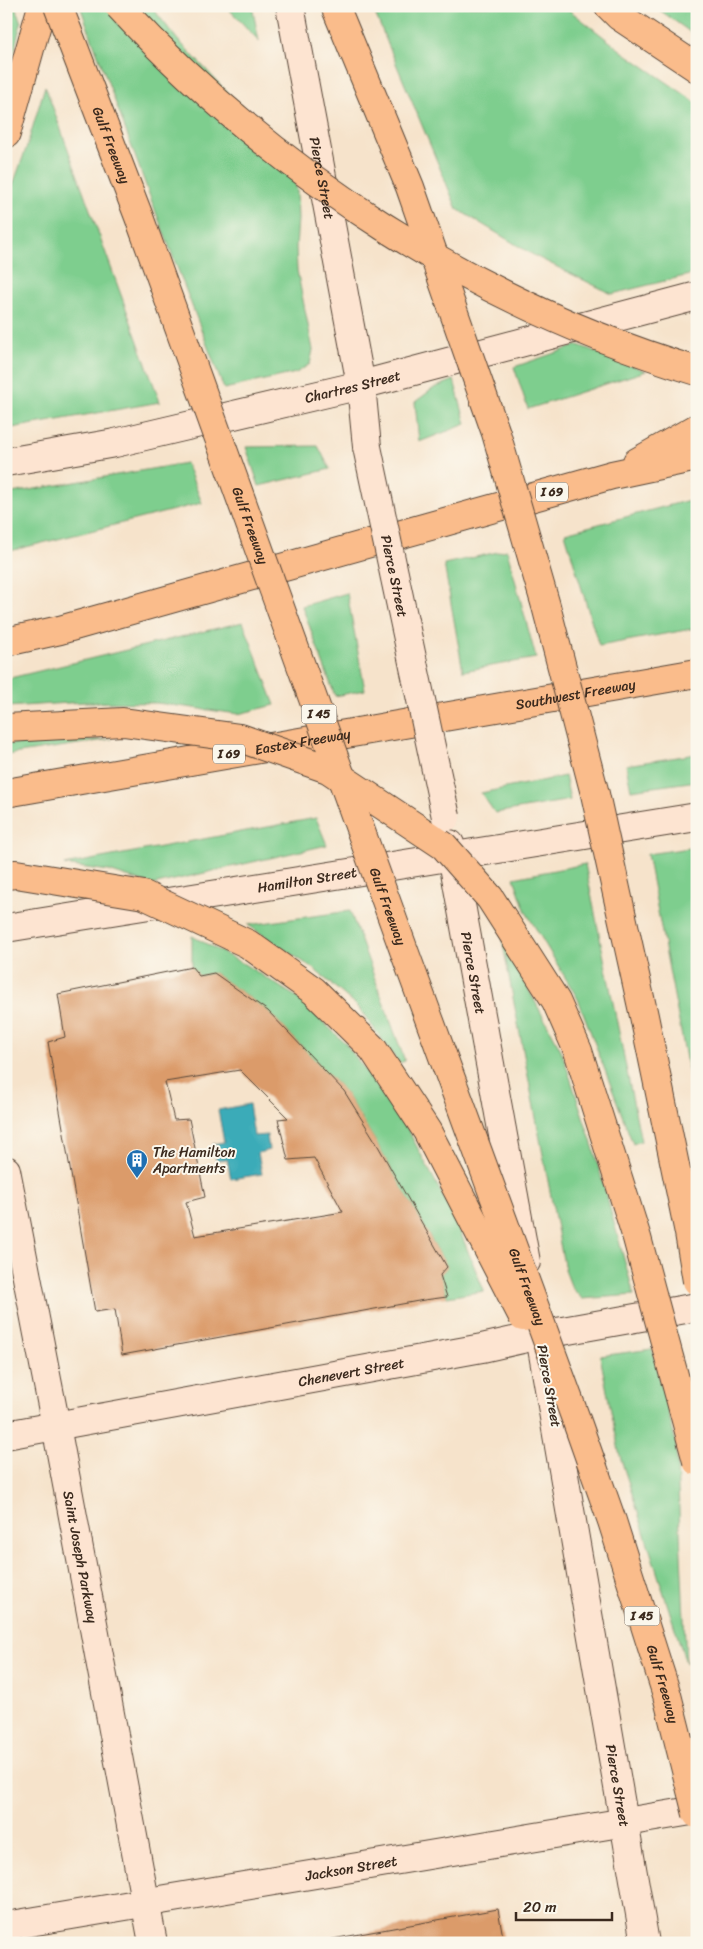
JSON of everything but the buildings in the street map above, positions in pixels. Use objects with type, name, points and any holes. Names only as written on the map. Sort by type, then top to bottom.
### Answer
[{"type":"highway","points":[[6,134],[42,6]]},
{"type":"highway","name":"Gulf Freeway","points":[[58,6],[139,217],[406,956],[578,1422],[612,1521],[667,1695],[697,1812]]},
{"type":"highway","points":[[119,6],[176,64],[236,117],[276,150],[342,199],[399,237],[466,276],[595,336],[697,371]]},
{"type":"highway","points":[[335,6],[414,196],[496,433],[546,606],[595,794],[642,1006],[697,1281]]},
{"type":"highway","points":[[609,6],[619,16],[697,68]]},
{"type":"highway","points":[[612,475],[697,428]]},
{"type":"highway","name":"I 69","points":[[6,642],[60,630],[612,475],[697,457]]},
{"type":"highway","name":"Southwest Freeway","points":[[452,715],[697,673]]},
{"type":"highway","name":"Eastex Freeway","points":[[6,793],[452,715]]},
{"type":"highway","points":[[6,728],[123,722],[240,738],[328,768],[444,846],[490,898],[556,1001],[578,1051],[637,1238],[697,1461]]},
{"type":"highway","points":[[6,875],[16,874],[144,895],[248,944],[314,991],[373,1048],[427,1131],[578,1422]]},
{"type":"street","name":"Pierce Street","points":[[290,6],[361,385],[367,447],[446,817],[451,857],[540,1335],[645,1943]]},
{"type":"street","name":"Chartres Street","points":[[6,462],[115,443],[361,385],[697,296]]},
{"type":"street","name":"Hamilton Street","points":[[6,928],[697,816]]},
{"type":"street","name":"Saint Joseph Parkway","points":[[6,1170],[153,1943]]},
{"type":"street","name":"Chenevert Street","points":[[6,1435],[697,1307]]},
{"type":"street","name":"Jackson Street","points":[[6,1926],[624,1821],[697,1812]]},
{"type":"green space","points":[[6,6],[15,6],[21,23],[6,84]]},
{"type":"green space","points":[[80,6],[151,6],[177,39],[253,119],[287,149],[297,191],[297,270],[313,350],[310,364],[296,373],[224,389],[152,202]]},
{"type":"green space","points":[[226,6],[252,6],[259,41]]},
{"type":"green space","points":[[372,6],[564,6],[623,52],[697,103],[697,273],[612,294],[535,256],[457,209]]},
{"type":"green space","points":[[654,6],[697,6],[697,37]]},
{"type":"green space","points":[[45,86],[160,402],[6,429],[6,204],[27,146]]},
{"type":"green space","points":[[578,345],[646,371],[528,409],[514,367]]},
{"type":"green space","points":[[454,380],[466,424],[419,442],[415,402],[434,388]]},
{"type":"green space","points":[[318,446],[330,469],[259,486],[246,447]]},
{"type":"green space","points":[[186,463],[202,503],[6,552],[6,494]]},
{"type":"green space","points":[[697,498],[697,628],[599,646],[565,533]]},
{"type":"green space","points":[[507,550],[536,658],[463,671],[444,564]]},
{"type":"green space","points":[[347,593],[365,690],[335,696],[302,606]]},
{"type":"green space","points":[[243,622],[275,705],[238,714],[157,703],[85,702],[6,707],[6,679]]},
{"type":"green space","points":[[112,739],[6,755],[6,744]]},
{"type":"green space","points":[[697,754],[697,781],[631,790],[626,765]]},
{"type":"green space","points":[[565,776],[570,800],[495,813],[481,793]]},
{"type":"green space","points":[[316,818],[327,845],[152,885],[109,871],[64,865]]},
{"type":"green space","points":[[697,847],[697,1116],[647,854]]},
{"type":"green space","points":[[585,864],[641,1141],[633,1144],[578,999],[526,912],[514,878]]},
{"type":"green space","points":[[350,911],[405,1061],[399,1063],[359,1008],[314,969],[248,925]]},
{"type":"green space","points":[[192,936],[244,964],[298,998],[346,1044],[406,1126],[455,1219],[484,1291],[447,1297],[440,1275],[447,1267],[374,1139],[344,1091],[268,1011],[214,973],[199,976],[192,967]]},
{"type":"green space","points":[[502,940],[561,1050],[593,1147],[634,1295],[582,1299],[572,1288],[565,1270]]},
{"type":"green space","points":[[652,1349],[676,1443],[686,1663],[620,1456],[600,1356]]},
{"type":"water","points":[[249,1104],[254,1136],[267,1135],[269,1150],[258,1153],[262,1174],[231,1179],[227,1159],[216,1160],[213,1144],[224,1142],[218,1110]]},
{"type":"place","name":"The Hamilton Apartments","points":[[137,1179]]}]
